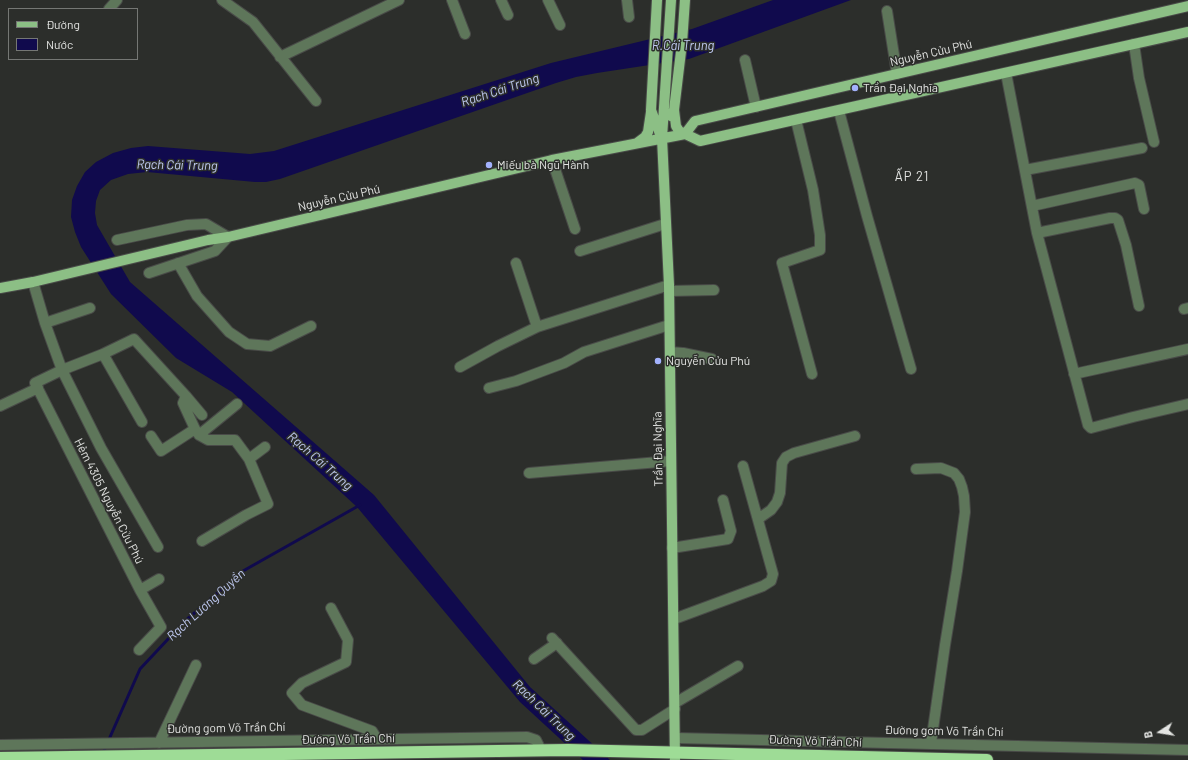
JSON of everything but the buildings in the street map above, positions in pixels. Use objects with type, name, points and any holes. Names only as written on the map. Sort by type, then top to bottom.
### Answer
[{"type":"highway","name":"Đường Võ Trần Chí","points":[[0,758],[129,755],[643,750],[675,756],[987,760]]},
{"type":"main road","name":"Trần Đại Nghĩa","points":[[671,0],[662,138],[669,288],[675,756]]},
{"type":"main road","name":"Trần Đại Nghĩa","points":[[662,138],[674,110],[685,0]]},
{"type":"main road","name":"Trần Đại Nghĩa","points":[[656,4],[651,110],[662,138]]},
{"type":"main road","name":"Nguyễn Cửu Phú","points":[[685,134],[695,121],[1188,6]]},
{"type":"main road","name":"Nguyễn Cửu Phú","points":[[0,288],[33,282],[208,240],[228,237],[552,160],[685,134],[700,141],[1188,32]]},
{"type":"main road","points":[[637,143],[645,137],[648,132],[651,110]]},
{"type":"main road","points":[[674,110],[676,126],[679,131],[685,134]]},
{"type":"street","points":[[110,8],[117,0]]},
{"type":"street","points":[[222,0],[253,22],[316,101]]},
{"type":"street","points":[[280,57],[400,0]]},
{"type":"street","points":[[452,0],[465,34]]},
{"type":"street","points":[[501,0],[508,14]]},
{"type":"street","points":[[548,0],[560,25]]},
{"type":"street","points":[[627,0],[629,17]]},
{"type":"street","points":[[887,10],[897,74]]},
{"type":"street","points":[[1134,44],[1139,78],[1154,142]]},
{"type":"street","points":[[745,60],[756,107]]},
{"type":"street","points":[[1006,73],[1037,233],[1088,425],[1091,428],[1133,416],[1188,404]]},
{"type":"street","points":[[839,111],[867,216],[911,369]]},
{"type":"street","points":[[796,120],[813,190],[820,235],[820,250],[782,263],[812,374]]},
{"type":"street","points":[[1025,170],[1142,148]]},
{"type":"street","points":[[552,160],[575,229]]},
{"type":"street","points":[[1032,206],[1135,183],[1139,185],[1144,209]]},
{"type":"street","points":[[1037,233],[1110,218],[1115,218],[1118,220],[1126,245],[1139,306]]},
{"type":"street","points":[[117,240],[187,225],[206,224],[228,237],[215,251],[149,273]]},
{"type":"street","points":[[580,251],[665,224]]},
{"type":"street","points":[[178,263],[197,296],[229,332],[247,344],[270,346],[311,326]]},
{"type":"street","points":[[516,263],[537,327]]},
{"type":"street","name":"Hẻm 4305 Nguyễn Cửu Phú","points":[[33,282],[45,323],[62,370],[101,448],[158,547]]},
{"type":"street","points":[[460,366],[537,327],[669,288],[714,290]]},
{"type":"street","points":[[45,323],[90,308]]},
{"type":"street","points":[[489,388],[516,381],[564,363],[584,352],[669,326]]},
{"type":"street","points":[[0,406],[38,388],[35,383],[134,339],[202,415]]},
{"type":"street","points":[[1074,374],[1188,349]]},
{"type":"street","points":[[670,352],[712,359]]},
{"type":"street","points":[[103,354],[142,422]]},
{"type":"street","name":"Hẻm 4305 Nguyễn Cửu Phú","points":[[38,388],[140,590],[161,627],[139,650]]},
{"type":"street","points":[[186,396],[182,404],[197,432],[208,440],[235,440],[249,459],[268,504],[202,541]]},
{"type":"street","points":[[151,436],[161,451],[197,432],[237,404]]},
{"type":"street","points":[[758,519],[771,510],[777,502],[780,493],[782,463],[786,457],[794,453],[855,436]]},
{"type":"street","points":[[249,459],[265,447]]},
{"type":"street","points":[[529,473],[671,461]]},
{"type":"street","points":[[674,619],[762,586],[771,581],[774,574],[742,466]]},
{"type":"street","points":[[916,469],[941,468],[954,473],[959,479],[962,487],[965,512],[958,571],[945,645],[931,743]]},
{"type":"street","points":[[672,548],[728,539],[731,531],[723,500]]},
{"type":"street","points":[[140,590],[159,579]]},
{"type":"street","points":[[332,608],[348,640],[346,662],[302,683],[292,693],[302,705],[372,731],[377,739]]},
{"type":"street","points":[[534,659],[555,641],[636,730],[642,730],[675,706],[738,666]]},
{"type":"street","points":[[159,742],[196,665]]},
{"type":"street","name":"Đường gom Võ Trần Chí","points":[[0,745],[527,736],[536,740],[540,750]]},
{"type":"street","name":"Đường gom Võ Trần Chí","points":[[675,738],[1188,750]]},
{"type":"water","name":"R.Cái Trung","points":[[773,0],[851,0],[689,59],[597,73],[556,83],[280,179],[266,182],[255,182],[147,172],[128,174],[111,180],[100,190],[96,201],[95,213],[97,225],[130,282],[374,495],[530,687],[610,760],[583,760],[520,702],[357,507],[232,392],[176,358],[111,294],[81,247],[71,217],[72,200],[77,186],[85,172],[96,162],[113,153],[131,148],[148,146],[250,154],[274,151],[551,63],[692,29]]},
{"type":"waterway","name":"Rạch Lương Quyền","points":[[103,753],[140,669],[184,622],[243,571],[360,505]]},
{"type":"place","name":"Trần Đại Nghĩa","points":[[855,88]]},
{"type":"place","name":"Miếu bà Ngũ Hành","points":[[489,165]]},
{"type":"place","name":"Nguyễn Cửu Phú","points":[[658,361]]},
{"type":"district","name":"ẤP 21","points":[[912,177]]},
{"type":"water label","name":"Rạch Cái Trung","points":[[500,90]]},
{"type":"water label","name":"Rạch Cái Trung","points":[[177,165]]},
{"type":"water label","name":"Rạch Cái Trung","points":[[320,461]]},
{"type":"water label","name":"Rạch Cái Trung","points":[[544,710]]}]
